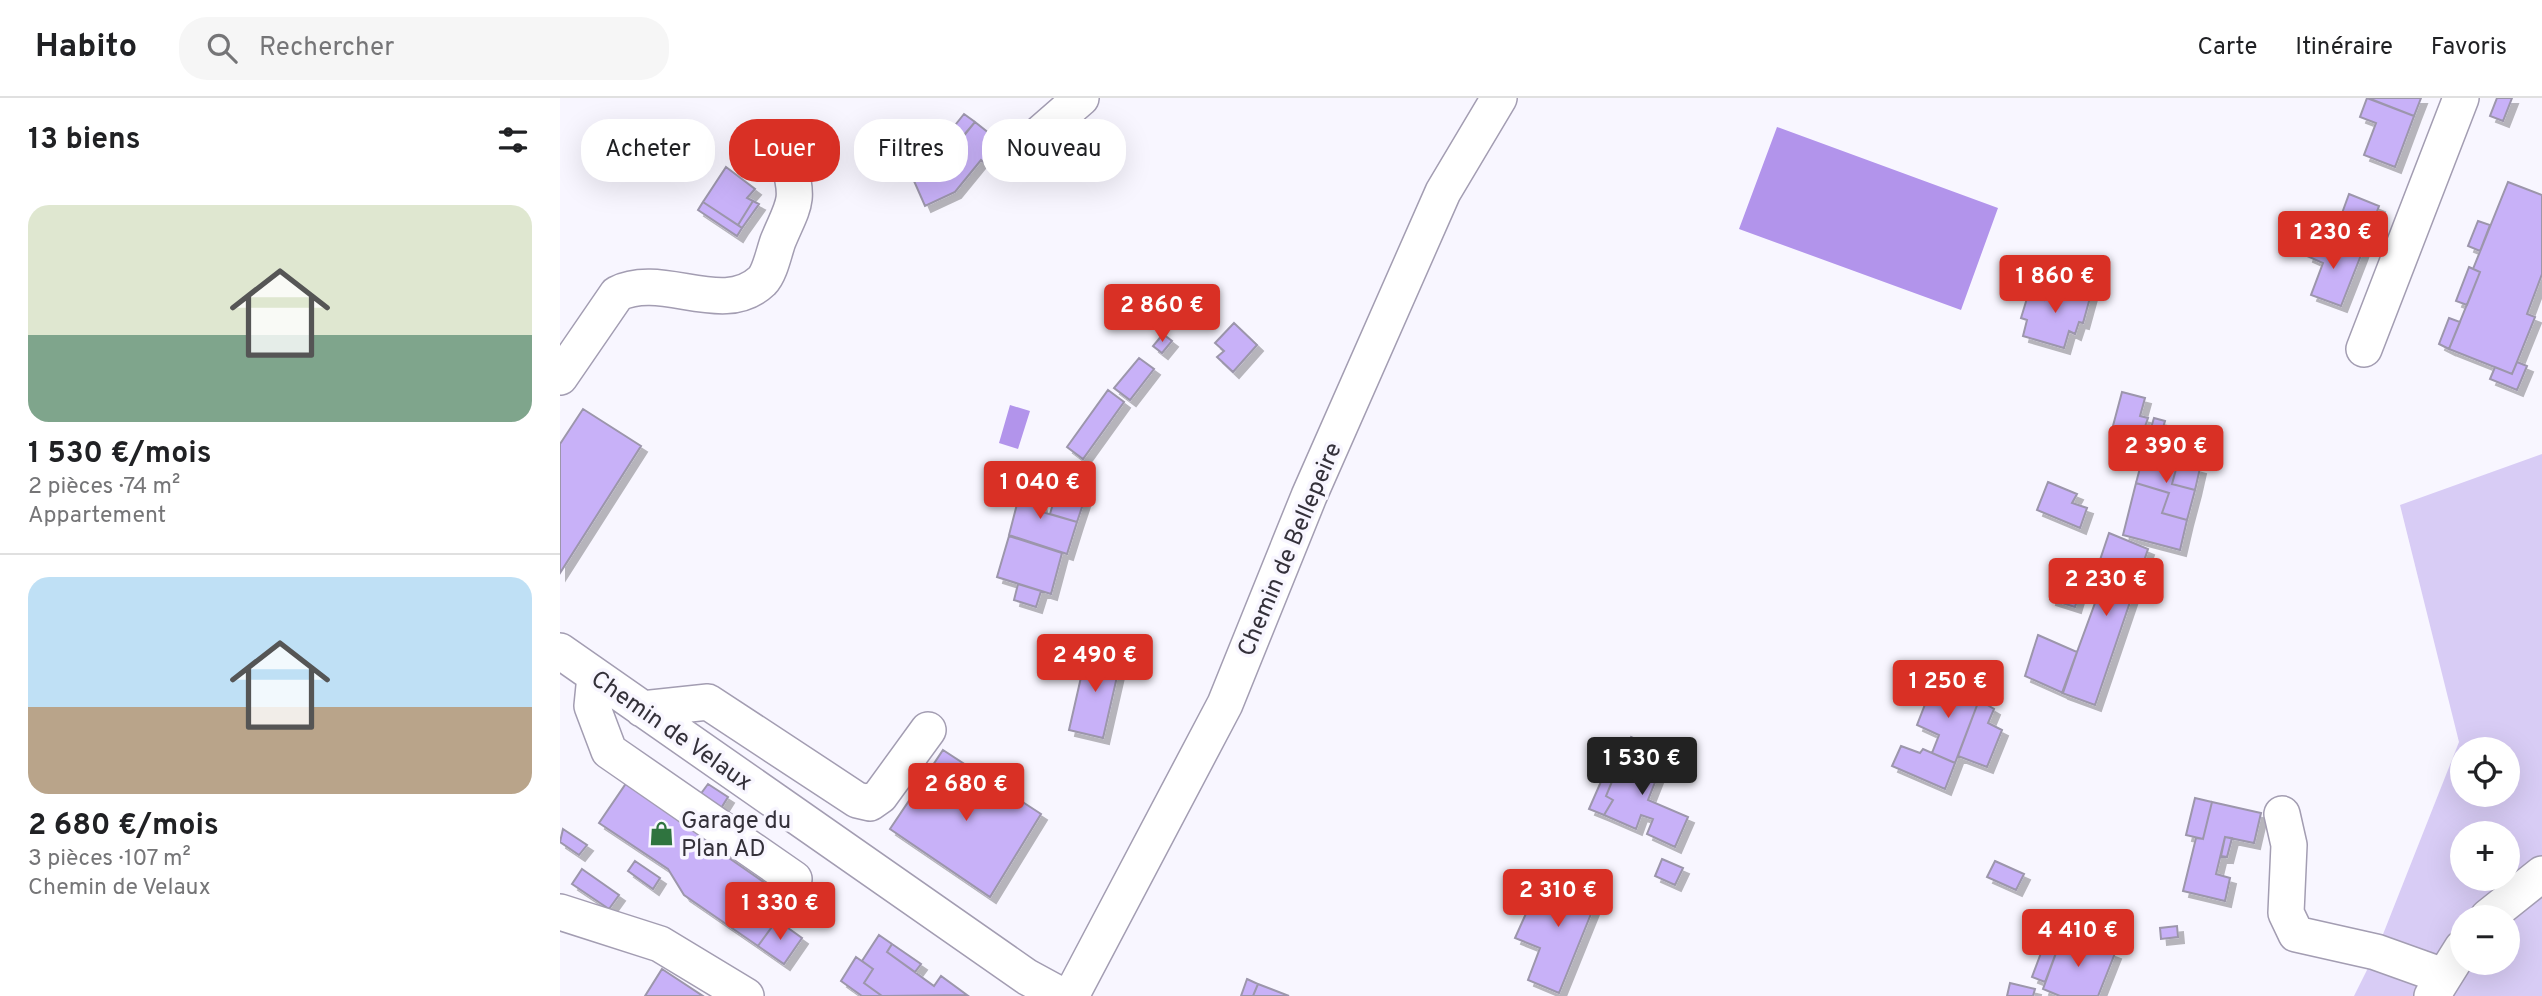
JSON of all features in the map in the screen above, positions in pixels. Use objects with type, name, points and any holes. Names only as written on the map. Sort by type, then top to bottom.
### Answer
[{"type":"street","points":[[1057,119],[1081,98]]},
{"type":"street","name":"Chemin de Bellepeire","points":[[1071,996],[1225,704],[1308,496],[1443,192],[1499,98]]},
{"type":"street","points":[[2364,349],[2461,98]]},
{"type":"street","points":[[560,377],[617,294],[647,285],[735,297],[763,280],[797,193],[794,182]]},
{"type":"street","name":"Chemin de Velaux","points":[[560,652],[1027,977],[1062,996]]},
{"type":"street","points":[[594,676],[592,706],[610,751],[794,879]]},
{"type":"street","points":[[642,709],[708,702],[857,800],[870,803],[880,796],[928,730]]},
{"type":"street","points":[[2282,814],[2289,845],[2286,913],[2296,934],[2376,952],[2446,973]]},
{"type":"street","points":[[2503,905],[2542,874]]},
{"type":"street","points":[[560,912],[660,944],[746,996]]},
{"type":"shaded area","points":[[1777,127],[1998,208],[1961,310],[1739,229]]},
{"type":"shaded area","points":[[1010,405],[1030,411],[1018,449],[999,443]]},
{"type":"shaded area","points":[[2542,454],[2542,996],[2354,996],[2376,952],[2450,765],[2450,807],[2520,807],[2520,737],[2458,737],[2400,505]]},
{"type":"building","points":[[2367,98],[2414,116],[2395,167],[2364,155],[2376,123],[2360,117]]},
{"type":"building","points":[[2368,98],[2421,98],[2414,116]]},
{"type":"building","points":[[2497,98],[2512,98],[2503,121],[2490,116]]},
{"type":"building","points":[[964,114],[975,122],[968,131],[968,119],[960,119]]},
{"type":"building","points":[[975,122],[982,128],[982,161],[968,176],[968,130]]},
{"type":"building","points":[[726,167],[729,169],[729,182],[746,182],[755,189],[747,198],[753,201],[738,225],[703,202]]},
{"type":"building","points":[[914,182],[963,182],[955,192],[925,206]]},
{"type":"building","points":[[2508,182],[2542,195],[2542,274],[2527,314],[2535,317],[2512,374],[2449,349],[2480,272],[2473,269]]},
{"type":"building","points":[[2349,194],[2379,206],[2361,255],[2314,237],[2321,220],[2337,227]]},
{"type":"building","points":[[753,201],[759,204],[742,228],[738,225]]},
{"type":"building","points":[[703,202],[742,228],[737,236],[698,210]]},
{"type":"building","points":[[2478,221],[2490,225],[2480,251],[2468,246]]},
{"type":"building","points":[[2314,237],[2361,255],[2341,306],[2311,295],[2323,263],[2307,256]]},
{"type":"building","points":[[2469,267],[2480,272],[2467,305],[2456,301]]},
{"type":"building","points":[[2049,283],[2091,294],[2083,323],[2079,322],[2075,334],[2069,331],[2064,348],[2023,336],[2027,320],[2021,318],[2028,295],[2044,300]]},
{"type":"building","points":[[2449,318],[2460,322],[2449,349],[2439,344]]},
{"type":"building","points":[[1234,323],[1257,345],[1233,372],[1217,357],[1224,351],[1215,343]]},
{"type":"building","points":[[1163,334],[1172,341],[1162,353],[1153,346]]},
{"type":"building","points":[[1139,358],[1154,369],[1130,400],[1114,388]]},
{"type":"building","points":[[2517,362],[2527,366],[2517,390],[2490,379],[2495,367],[2512,374]]},
{"type":"building","points":[[1108,390],[1124,402],[1083,459],[1067,447]]},
{"type":"building","points":[[2122,392],[2145,398],[2140,416],[2148,418],[2142,435],[2136,431],[2132,445],[2110,437]]},
{"type":"building","points":[[583,409],[641,446],[560,573],[560,444]]},
{"type":"building","points":[[2154,418],[2165,421],[2161,434],[2150,431]]},
{"type":"building","points":[[2144,453],[2178,462],[2172,484],[2195,490],[2187,520],[2162,513],[2169,493],[2136,483]]},
{"type":"building","points":[[2178,462],[2200,468],[2195,490],[2172,484]]},
{"type":"building","points":[[1024,477],[1036,479],[1042,512],[1077,522],[1067,554],[1009,535]]},
{"type":"building","points":[[2048,482],[2077,494],[2072,503],[2087,508],[2080,528],[2037,510]]},
{"type":"building","points":[[2136,483],[2169,493],[2162,513],[2187,520],[2180,550],[2123,535]]},
{"type":"building","points":[[1056,493],[1084,501],[1077,522],[1050,514]]},
{"type":"building","points":[[2109,533],[2148,549],[2095,705],[2062,693],[2106,573],[2097,569]]},
{"type":"building","points":[[1009,536],[1062,553],[1051,594],[997,577]]},
{"type":"building","points":[[2061,564],[2086,571],[2075,607],[2050,599]]},
{"type":"building","points":[[1018,584],[1041,591],[1036,607],[1014,600]]},
{"type":"building","points":[[2038,635],[2077,652],[2063,693],[2025,676]]},
{"type":"building","points":[[1087,651],[1121,659],[1103,738],[1069,730]]},
{"type":"building","points":[[1933,684],[1979,700],[1955,763],[1932,753],[1939,735],[1917,725]]},
{"type":"building","points":[[1979,700],[1994,709],[1988,723],[2002,730],[1987,767],[1958,756]]},
{"type":"building","points":[[1631,737],[1641,742],[1635,745],[1640,748],[1637,757],[1625,750]]},
{"type":"building","points":[[1641,742],[1658,750],[1653,764],[1661,767],[1648,800],[1688,817],[1675,847],[1647,834],[1653,819],[1641,815],[1636,829],[1604,815],[1613,800],[1606,796],[1625,750],[1637,757],[1640,748],[1635,745]]},
{"type":"building","points":[[1617,745],[1625,750],[1606,796],[1613,800],[1604,815],[1589,809]]},
{"type":"building","points":[[1901,746],[1920,753],[1923,749],[1955,763],[1945,789],[1892,766]]},
{"type":"building","points":[[943,750],[1041,814],[990,897],[890,829]]},
{"type":"building","points":[[1658,750],[1666,753],[1661,767],[1653,764]]},
{"type":"building","points":[[627,782],[719,844],[716,849],[791,901],[758,946],[684,895],[668,869],[599,823]]},
{"type":"building","points":[[708,784],[728,797],[718,813],[697,799]]},
{"type":"building","points":[[2195,798],[2212,802],[2203,839],[2186,835]]},
{"type":"building","points":[[2212,802],[2261,813],[2254,843],[2225,837],[2216,874],[2230,878],[2225,901],[2183,891],[2196,838],[2203,839]]},
{"type":"building","points":[[563,829],[587,845],[579,855],[560,842]]},
{"type":"building","points":[[2225,837],[2232,838],[2227,857],[2221,856]]},
{"type":"building","points":[[1662,859],[1683,868],[1675,885],[1655,876]]},
{"type":"building","points":[[635,861],[660,878],[653,889],[628,871]]},
{"type":"building","points":[[1995,861],[2024,874],[2016,890],[1987,877]]},
{"type":"building","points":[[582,869],[619,895],[609,909],[572,884]]},
{"type":"building","points":[[1563,872],[1601,889],[1559,993],[1528,980],[1540,948],[1515,938],[1533,898],[1547,903]]},
{"type":"building","points":[[777,920],[802,938],[784,964],[758,946]]},
{"type":"building","points":[[2177,926],[2178,937],[2161,939],[2160,928]]},
{"type":"building","points":[[2050,929],[2063,934],[2045,982],[2032,977]]},
{"type":"building","points":[[2063,934],[2115,953],[2098,996],[2060,996],[2043,989]]},
{"type":"building","points":[[879,935],[892,944],[887,952],[934,986],[941,976],[967,995],[882,996],[864,983],[873,969],[862,961]]},
{"type":"building","points":[[892,944],[921,964],[915,972],[887,952]]},
{"type":"building","points":[[856,957],[873,969],[864,983],[882,996],[862,996],[841,981]]},
{"type":"building","points":[[662,969],[703,996],[645,996]]},
{"type":"building","points":[[1247,979],[1258,984],[1253,996],[1241,996]]},
{"type":"building","points":[[2010,983],[2035,989],[2033,996],[2007,996]]},
{"type":"building","points":[[1258,984],[1289,996],[1253,996]]},
{"type":"place","name":"Garage du Plan AD","points":[[661,834]]}]
